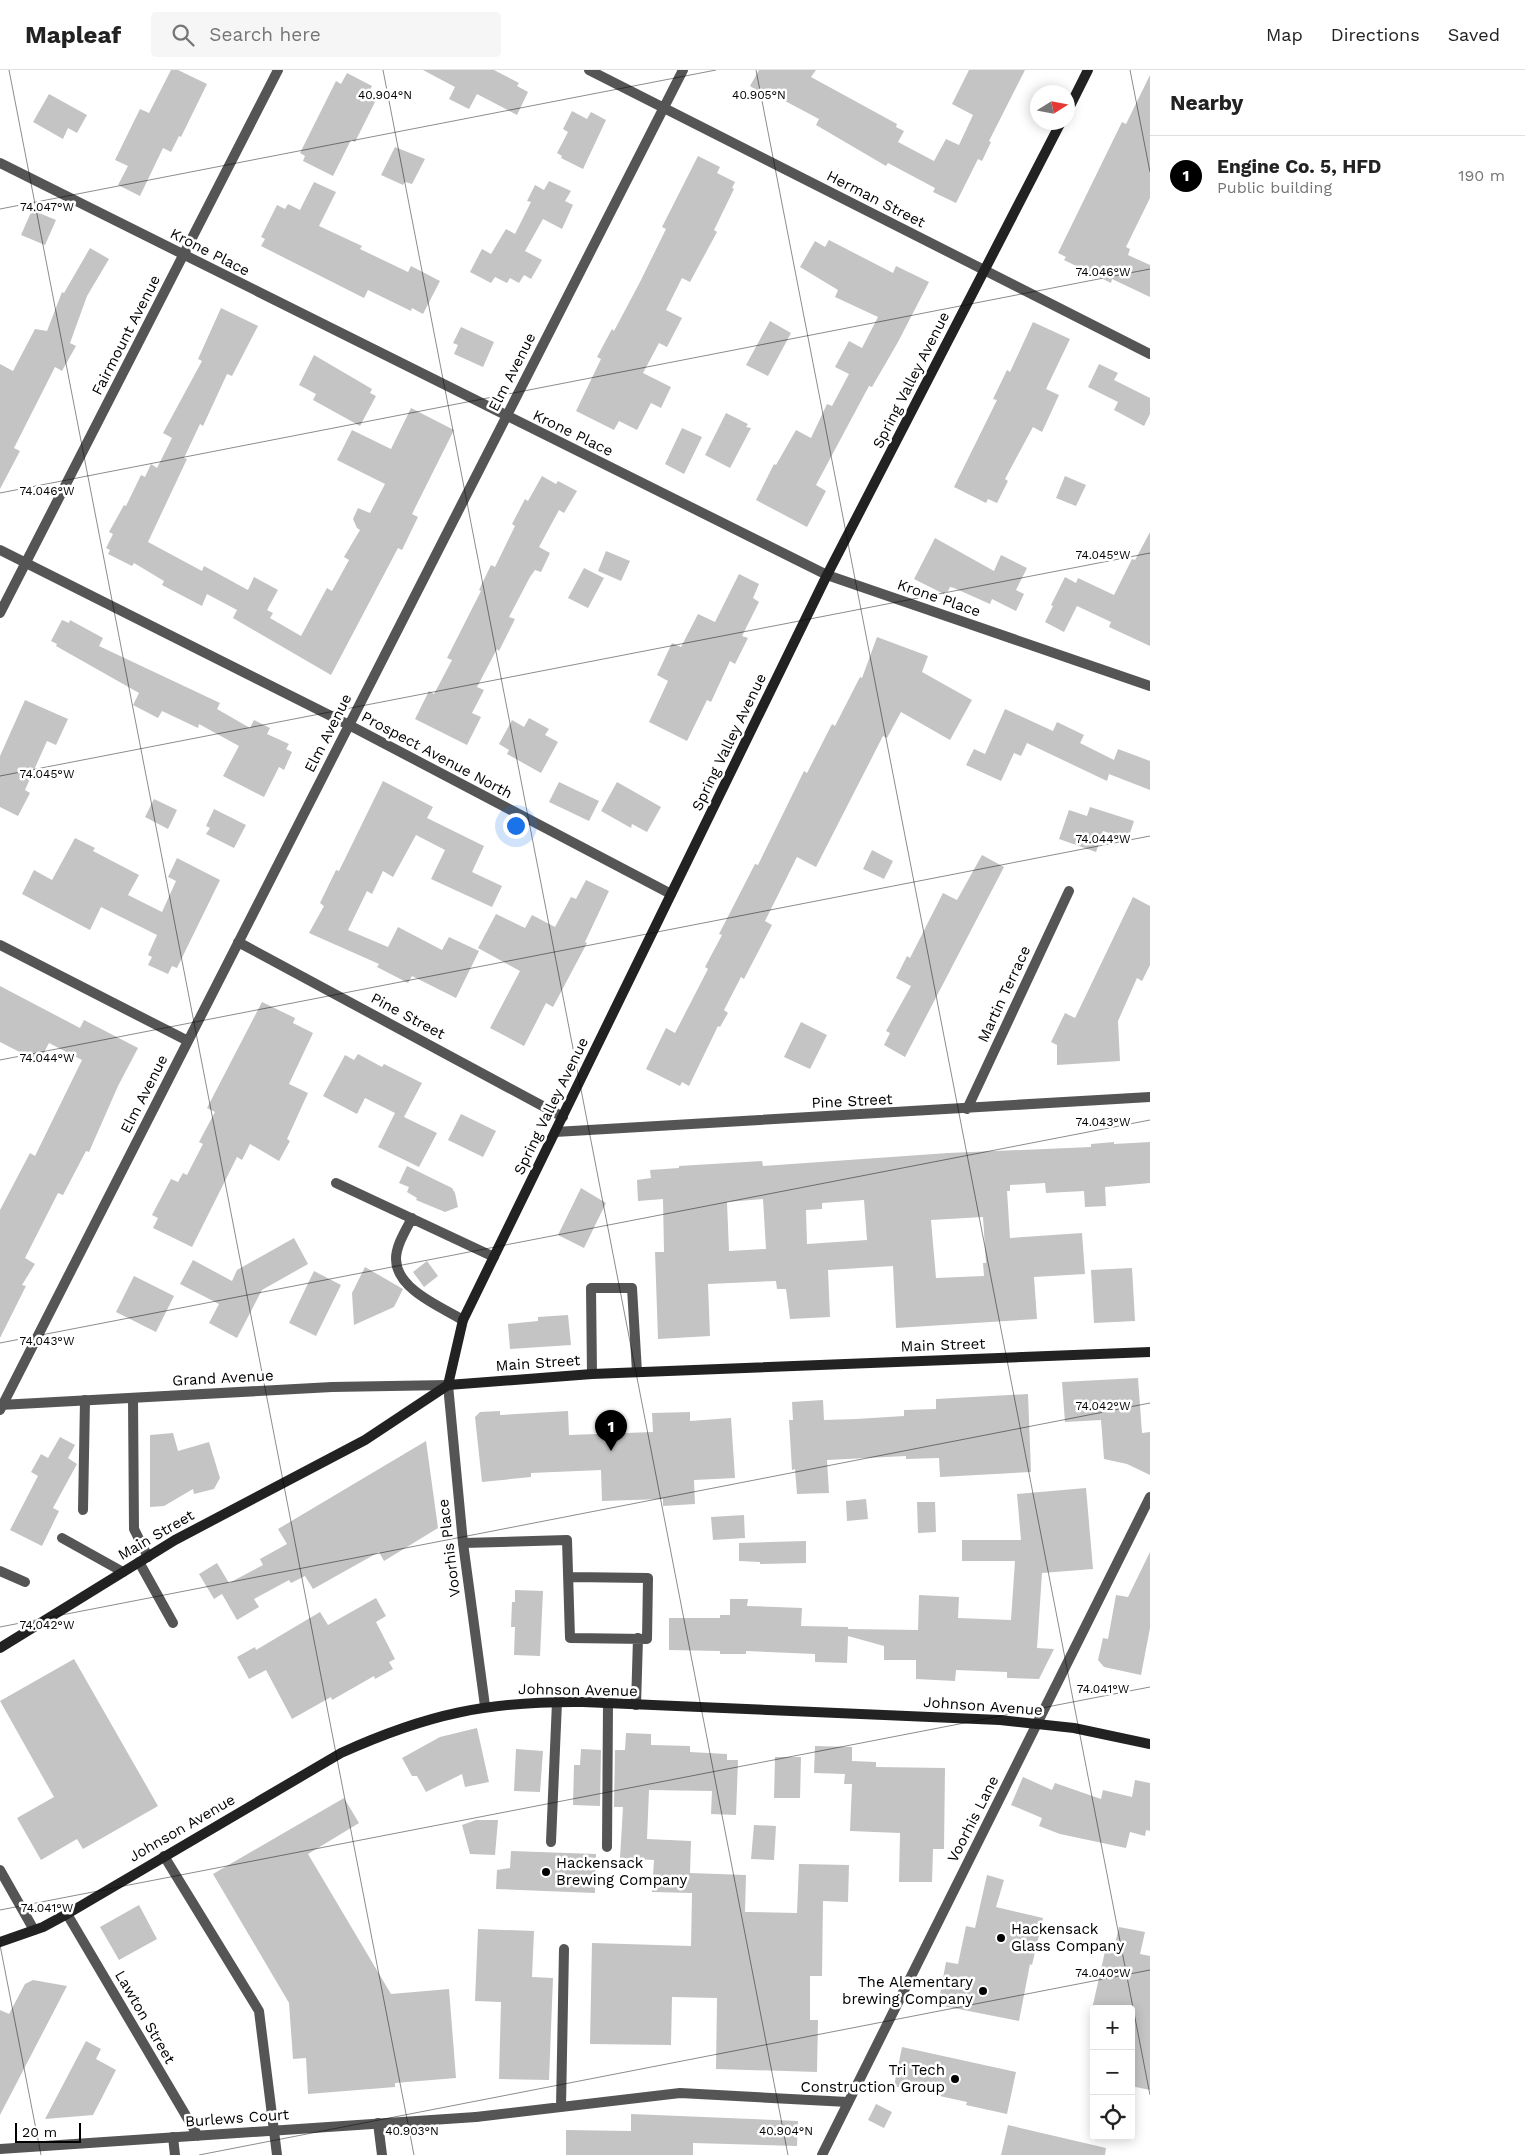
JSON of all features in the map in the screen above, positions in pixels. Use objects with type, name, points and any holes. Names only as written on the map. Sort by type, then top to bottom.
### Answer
[{"type":"street","name":"Fairmount Avenue","points":[[0,614],[278,70]]},
{"type":"street","name":"Herman Street","points":[[589,70],[1150,354]]},
{"type":"street","name":"Elm Avenue","points":[[1,1407],[683,70]]},
{"type":"street","points":[[1075,96],[1088,70]]},
{"type":"street","name":"Spring Valley Avenue","points":[[448,1385],[463,1320],[827,575],[1057,130]]},
{"type":"street","name":"Krone Place","points":[[0,163],[506,417],[827,575],[1150,686]]},
{"type":"street","name":"Prospect Avenue North","points":[[0,550],[349,725],[672,894]]},
{"type":"street","name":"Martin Terrace","points":[[967,1109],[1069,891]]},
{"type":"street","name":"Pine Street","points":[[238,942],[563,1117]]},
{"type":"street","points":[[0,945],[188,1041]]},
{"type":"street","name":"Pine Street","points":[[555,1132],[1150,1097]]},
{"type":"street","points":[[336,1183],[494,1257]]},
{"type":"street","points":[[412,1218],[397,1250],[398,1269],[408,1284],[417,1292],[463,1320]]},
{"type":"street","points":[[592,1374],[591,1288],[632,1288],[637,1372]]},
{"type":"street","name":"Main Street","points":[[0,1648],[174,1540],[365,1440],[448,1385],[592,1374],[1150,1352]]},
{"type":"street","name":"Grand Avenue","points":[[1,1407],[85,1400],[332,1387],[448,1385]]},
{"type":"street","name":"Voorhis Place","points":[[448,1385],[463,1543],[485,1706]]},
{"type":"street","points":[[133,1398],[134,1529],[144,1559],[173,1624]]},
{"type":"street","points":[[83,1510],[85,1400]]},
{"type":"street","name":"Voorhis Lane","points":[[822,2155],[1150,1497]]},
{"type":"street","points":[[62,1538],[123,1572]]},
{"type":"street","points":[[463,1543],[567,1540],[570,1577],[570,1638],[647,1638],[648,1578],[570,1577]]},
{"type":"street","points":[[0,1571],[25,1582]]},
{"type":"street","points":[[636,1705],[638,1638]]},
{"type":"street","name":"Johnson Avenue","points":[[0,1942],[34,1930],[67,1914],[341,1753],[385,1733],[432,1717],[485,1706],[534,1701],[1000,1720],[1074,1728],[1150,1744]]},
{"type":"street","points":[[551,1842],[557,1702]]},
{"type":"street","points":[[607,1847],[608,1704]]},
{"type":"street","points":[[164,1856],[259,2011],[276,2155]]},
{"type":"street","points":[[0,1870],[34,1930]]},
{"type":"street","name":"Lawton Street","points":[[67,1914],[198,2136]]},
{"type":"street","points":[[561,2107],[564,1949]]},
{"type":"street","name":"Burlews Court","points":[[0,2148],[476,2117],[680,2093],[848,2102]]},
{"type":"street","points":[[378,2123],[382,2155]]},
{"type":"street","points":[[173,2138],[175,2155]]},
{"type":"building","points":[[171,70],[178,70],[207,84],[181,137],[179,136],[171,152],[163,148],[140,196],[118,185],[128,166],[115,160],[140,109],[149,113]]},
{"type":"building","points":[[423,70],[494,70],[519,83],[517,86],[528,92],[517,115],[477,94],[469,109],[449,99],[455,87]]},
{"type":"building","points":[[759,70],[816,70],[811,77],[897,124],[896,127],[904,131],[898,142],[934,161],[946,139],[959,145],[973,115],[952,104],[969,70],[1025,70],[989,141],[991,142],[982,161],[978,159],[956,203],[933,192],[935,188],[888,163],[886,166],[816,125],[819,119],[768,92],[766,96],[750,86]]},
{"type":"building","points":[[347,73],[372,86],[367,96],[376,100],[355,142],[351,140],[333,176],[303,161],[305,156],[300,153],[336,81],[341,84]]},
{"type":"building","points":[[1150,75],[1150,198],[1126,247],[1130,249],[1128,255],[1150,265],[1150,297],[1112,279],[1111,283],[1064,260],[1066,257],[1058,253],[1122,122],[1126,124]]},
{"type":"building","points":[[49,94],[87,115],[77,133],[68,128],[63,139],[33,122]]},
{"type":"building","points":[[572,111],[587,119],[591,112],[606,120],[583,169],[561,158],[562,156],[557,153],[568,132],[563,129]]},
{"type":"building","points":[[395,147],[425,159],[412,184],[405,182],[403,185],[381,175]]},
{"type":"building","points":[[698,156],[720,167],[717,173],[735,182],[732,188],[734,189],[714,230],[717,232],[690,282],[682,278],[666,310],[682,318],[667,347],[659,343],[643,373],[671,387],[661,408],[651,403],[637,430],[619,421],[614,430],[576,411],[601,359],[597,357],[612,329],[614,331],[640,282],[666,229],[662,227]]},
{"type":"building","points":[[549,181],[571,191],[565,201],[573,205],[562,229],[543,219],[525,251],[542,260],[531,279],[524,275],[519,283],[510,278],[507,283],[495,277],[491,283],[470,272],[482,249],[491,254],[506,229],[515,234],[531,202],[527,201],[535,185],[544,190]]},
{"type":"building","points":[[314,182],[336,192],[319,226],[362,246],[360,249],[408,272],[411,266],[440,281],[423,314],[412,308],[411,311],[368,290],[364,298],[261,246],[265,239],[261,237],[277,205],[285,209],[288,204],[300,210]]},
{"type":"building","points":[[32,210],[56,220],[45,245],[21,235]]},
{"type":"building","points":[[829,240],[893,273],[896,266],[929,282],[898,342],[872,387],[869,386],[816,485],[826,491],[807,527],[756,500],[774,464],[776,465],[796,430],[811,438],[827,404],[832,406],[849,374],[835,367],[849,341],[862,348],[878,317],[835,297],[838,290],[800,267],[815,241],[825,247]]},
{"type":"building","points":[[90,248],[109,259],[87,296],[70,343],[76,346],[62,371],[55,367],[14,448],[20,451],[0,489],[0,364],[13,371],[35,329],[47,331],[62,292],[64,293]]},
{"type":"building","points":[[221,308],[258,326],[232,376],[227,374],[203,426],[200,424],[184,458],[187,459],[148,542],[202,571],[204,566],[248,590],[254,577],[278,590],[267,610],[273,613],[270,618],[301,636],[327,588],[332,591],[349,560],[344,557],[360,530],[353,519],[358,508],[370,513],[385,484],[337,460],[352,430],[391,449],[411,408],[454,430],[412,514],[418,517],[402,550],[398,548],[331,675],[233,618],[237,610],[207,594],[202,606],[162,585],[164,581],[134,563],[132,566],[108,554],[110,550],[106,548],[113,534],[109,532],[124,505],[126,506],[141,475],[145,477],[151,464],[157,468],[172,438],[163,433],[202,361],[198,359]]},
{"type":"building","points":[[770,321],[791,333],[768,376],[746,365]]},
{"type":"building","points":[[1033,322],[1070,339],[1046,389],[1059,395],[1042,432],[1033,427],[1005,479],[1008,481],[997,503],[988,499],[986,503],[954,487],[997,400],[993,399],[1007,370],[1010,372]]},
{"type":"building","points":[[461,327],[494,342],[483,367],[454,354],[458,345],[453,343]]},
{"type":"building","points":[[314,355],[372,389],[370,393],[376,396],[360,426],[313,400],[316,394],[299,385]]},
{"type":"building","points":[[1099,364],[1118,373],[1114,380],[1150,398],[1150,414],[1144,426],[1114,410],[1118,402],[1088,387]]},
{"type":"building","points":[[726,413],[748,424],[746,427],[751,428],[730,468],[705,455]]},
{"type":"building","points":[[682,428],[702,437],[684,474],[665,464]]},
{"type":"building","points":[[542,476],[556,484],[558,481],[577,491],[564,513],[559,510],[539,547],[550,553],[541,572],[535,570],[530,577],[509,617],[515,619],[499,651],[497,649],[477,687],[484,690],[472,713],[481,717],[467,745],[415,719],[429,691],[434,694],[452,660],[447,658],[481,591],[479,590],[491,565],[495,567],[515,526],[512,524],[525,499],[528,501]]},
{"type":"building","points":[[1065,476],[1086,485],[1076,506],[1056,498]]},
{"type":"building","points":[[1150,532],[1150,646],[1109,627],[1111,622],[1077,606],[1064,632],[1045,622],[1065,577],[1076,583],[1078,578],[1114,595],[1132,559],[1135,560]]},
{"type":"building","points":[[935,538],[994,571],[1001,555],[1027,568],[1016,590],[1024,594],[1016,611],[992,599],[990,604],[950,587],[946,595],[914,579]]},
{"type":"building","points":[[606,551],[630,561],[621,581],[598,571]]},
{"type":"building","points":[[584,568],[604,578],[588,608],[568,598]]},
{"type":"building","points":[[739,574],[759,584],[753,598],[759,602],[742,636],[748,638],[735,664],[730,661],[711,702],[707,700],[687,741],[649,722],[668,681],[657,675],[672,643],[681,647],[698,614],[715,622]]},
{"type":"building","points":[[62,620],[69,623],[70,620],[103,638],[99,646],[220,703],[217,709],[250,728],[254,720],[270,728],[267,734],[289,744],[286,749],[292,752],[284,770],[279,767],[264,797],[223,776],[239,746],[199,724],[198,728],[162,711],[158,718],[133,705],[139,693],[56,646],[57,644],[51,641]]},
{"type":"building","points":[[877,637],[928,656],[922,672],[972,700],[950,740],[901,712],[887,738],[883,736],[816,867],[797,857],[765,921],[772,925],[744,979],[741,977],[724,1010],[728,1013],[720,1027],[718,1026],[689,1086],[682,1082],[680,1086],[646,1069],[666,1028],[675,1033],[708,969],[705,967],[722,935],[719,934],[755,864],[758,865],[804,771],[807,773],[832,724],[835,726],[860,677],[862,678]]},
{"type":"building","points":[[25,700],[68,719],[56,745],[47,741],[25,790],[30,793],[18,816],[0,807],[0,756]]},
{"type":"building","points":[[1005,709],[1053,731],[1057,722],[1084,735],[1080,743],[1114,760],[1118,749],[1150,761],[1150,790],[1109,774],[1107,781],[1027,743],[1021,756],[1014,753],[1001,781],[966,765],[974,749],[985,754]]},
{"type":"building","points":[[529,718],[549,729],[545,735],[558,742],[541,773],[507,754],[509,750],[499,744],[512,720],[524,727]]},
{"type":"building","points":[[383,781],[433,807],[427,818],[484,846],[472,872],[502,886],[492,907],[431,879],[445,850],[416,835],[393,877],[383,871],[372,894],[367,891],[348,930],[388,947],[398,927],[442,950],[449,937],[479,951],[456,998],[412,976],[408,983],[377,967],[379,964],[309,933],[324,906],[320,903],[336,870],[339,871]]},
{"type":"building","points":[[559,782],[599,801],[589,821],[549,802]]},
{"type":"building","points":[[617,782],[661,807],[647,832],[632,824],[631,828],[601,811]]},
{"type":"building","points":[[154,799],[177,810],[168,829],[145,817]]},
{"type":"building","points":[[1090,807],[1134,821],[1128,839],[1103,831],[1096,852],[1059,839],[1069,810],[1087,816]]},
{"type":"building","points":[[214,809],[246,825],[234,848],[206,834],[210,828],[206,826]]},
{"type":"building","points":[[75,838],[95,848],[93,851],[139,875],[128,895],[162,912],[176,881],[168,877],[177,858],[220,880],[177,968],[172,966],[168,974],[148,965],[152,957],[148,955],[157,935],[101,907],[90,930],[22,894],[34,870],[52,880]]},
{"type":"building","points":[[872,850],[893,861],[884,879],[863,869]]},
{"type":"building","points":[[982,855],[1004,867],[905,1057],[884,1045],[890,1033],[886,1031],[911,986],[896,978],[907,956],[910,958],[943,893],[957,900]]},
{"type":"building","points":[[586,880],[609,891],[585,942],[587,943],[553,1007],[546,1003],[524,1046],[490,1028],[520,971],[478,948],[496,914],[525,928],[532,915],[555,927],[571,897],[576,899]]},
{"type":"building","points":[[1133,897],[1150,906],[1150,965],[1142,981],[1137,978],[1118,1021],[1120,1061],[1057,1065],[1057,1045],[1051,1042],[1065,1013],[1075,1018]]},
{"type":"building","points":[[0,986],[80,1028],[84,1020],[138,1048],[118,1086],[89,1152],[86,1151],[63,1195],[58,1193],[25,1258],[35,1264],[22,1285],[26,1286],[0,1338],[0,1210],[30,1153],[35,1156],[82,1060],[49,1043],[39,1062],[0,1042]]},
{"type":"building","points":[[262,1002],[295,1018],[293,1023],[313,1033],[289,1084],[308,1093],[287,1139],[290,1141],[279,1161],[250,1144],[242,1160],[237,1157],[192,1247],[153,1228],[158,1218],[152,1215],[171,1179],[178,1182],[183,1173],[187,1175],[203,1144],[199,1142],[215,1112],[207,1108]]},
{"type":"building","points":[[801,1022],[827,1035],[810,1069],[784,1057]]},
{"type":"building","points":[[358,1054],[382,1067],[384,1064],[422,1083],[404,1117],[437,1133],[419,1167],[378,1147],[395,1113],[365,1098],[357,1114],[323,1096],[345,1055],[354,1060]]},
{"type":"building","points":[[461,1114],[496,1131],[483,1157],[448,1140]]},
{"type":"building","points":[[1150,1142],[1150,1183],[1105,1187],[1106,1206],[1085,1207],[1084,1191],[1046,1193],[1045,1183],[1010,1185],[1010,1191],[1007,1191],[1010,1238],[1082,1233],[1085,1274],[1034,1277],[1037,1319],[896,1328],[893,1266],[828,1270],[830,1317],[790,1319],[786,1289],[777,1289],[776,1281],[708,1284],[710,1336],[658,1339],[655,1252],[664,1252],[663,1199],[638,1201],[637,1180],[651,1178],[650,1170],[679,1168],[679,1166],[762,1161],[763,1166],[948,1153],[1091,1147],[1091,1144]],"holes":[[[763,1199],[766,1249],[729,1251],[727,1202]],[[864,1200],[867,1240],[807,1244],[806,1210],[822,1209],[822,1203]],[[983,1217],[986,1263],[983,1263],[984,1276],[936,1278],[931,1220]]]},
{"type":"building","points":[[407,1166],[452,1188],[458,1207],[445,1212],[416,1200],[417,1198],[407,1192],[409,1187],[399,1183]]},
{"type":"building","points":[[581,1188],[606,1203],[584,1248],[558,1235]]},
{"type":"building","points":[[294,1238],[308,1264],[262,1290],[237,1338],[209,1323],[219,1304],[180,1284],[193,1260],[232,1281],[237,1270]]},
{"type":"building","points":[[427,1261],[438,1276],[424,1287],[413,1272]]},
{"type":"building","points":[[365,1267],[403,1289],[394,1307],[354,1325],[352,1293]]},
{"type":"building","points":[[1132,1268],[1135,1321],[1094,1323],[1091,1270]]},
{"type":"building","points":[[314,1271],[341,1285],[316,1336],[289,1323]]},
{"type":"building","points":[[134,1276],[174,1296],[156,1332],[116,1312]]},
{"type":"building","points":[[568,1315],[571,1345],[510,1349],[508,1324],[538,1321],[538,1317]]},
{"type":"building","points":[[1138,1378],[1142,1433],[1150,1432],[1150,1475],[1127,1464],[1104,1459],[1101,1420],[1065,1422],[1062,1382]]},
{"type":"building","points":[[1028,1394],[1031,1472],[940,1477],[939,1458],[906,1459],[906,1456],[827,1460],[829,1493],[797,1494],[795,1469],[792,1470],[789,1420],[793,1420],[792,1402],[823,1400],[824,1420],[856,1419],[904,1416],[904,1410],[936,1409],[936,1399]]},
{"type":"building","points":[[500,1411],[500,1415],[568,1411],[569,1435],[653,1432],[652,1413],[690,1412],[690,1421],[731,1418],[735,1478],[694,1480],[695,1504],[663,1506],[663,1499],[602,1501],[601,1470],[531,1473],[531,1477],[482,1482],[475,1417],[480,1412]]},
{"type":"building","points":[[173,1433],[178,1451],[209,1442],[220,1478],[214,1489],[194,1494],[193,1489],[164,1506],[150,1507],[150,1435]]},
{"type":"building","points":[[60,1437],[75,1445],[68,1458],[77,1464],[53,1508],[59,1511],[42,1546],[10,1530],[38,1476],[31,1472],[41,1454],[48,1458]]},
{"type":"building","points":[[426,1441],[438,1528],[384,1561],[379,1552],[313,1589],[305,1576],[291,1583],[289,1580],[254,1599],[259,1607],[237,1620],[222,1594],[214,1599],[199,1574],[217,1563],[229,1583],[263,1565],[260,1559],[287,1544],[278,1529]]},
{"type":"building","points":[[1086,1488],[1093,1569],[1042,1573],[1037,1648],[1054,1649],[1039,1679],[1007,1678],[1007,1672],[956,1670],[955,1681],[916,1679],[916,1660],[884,1660],[884,1646],[848,1636],[847,1663],[815,1662],[815,1654],[746,1651],[746,1654],[720,1654],[720,1651],[669,1650],[669,1618],[720,1618],[720,1615],[730,1615],[730,1599],[748,1599],[747,1606],[802,1608],[801,1626],[918,1630],[919,1595],[959,1597],[958,1618],[1011,1620],[1015,1561],[962,1561],[962,1540],[1021,1540],[1017,1494]]},
{"type":"building","points":[[866,1499],[868,1519],[847,1521],[846,1501]]},
{"type":"building","points":[[917,1502],[935,1502],[936,1532],[918,1533]]},
{"type":"building","points":[[744,1515],[745,1538],[713,1540],[711,1517]]},
{"type":"building","points":[[806,1541],[806,1563],[760,1564],[760,1562],[739,1561],[739,1543]]},
{"type":"building","points":[[1150,1552],[1150,1628],[1141,1675],[1104,1667],[1098,1660],[1103,1638],[1108,1639],[1116,1595],[1128,1597]]},
{"type":"building","points":[[515,1590],[543,1591],[540,1656],[514,1655],[515,1627],[511,1627],[512,1602],[515,1602]]},
{"type":"building","points":[[376,1598],[386,1616],[376,1622],[395,1659],[389,1662],[393,1669],[375,1679],[374,1676],[332,1700],[331,1697],[292,1719],[266,1670],[249,1679],[237,1657],[255,1647],[256,1650],[320,1612],[328,1625]]},
{"type":"building","points":[[74,1659],[158,1806],[83,1849],[77,1839],[41,1860],[17,1818],[54,1797],[0,1701]]},
{"type":"building","points":[[477,1728],[489,1782],[465,1787],[462,1774],[426,1792],[417,1776],[412,1776],[402,1758],[440,1737]]},
{"type":"building","points":[[626,1733],[651,1734],[651,1745],[690,1746],[690,1752],[727,1754],[727,1760],[738,1760],[736,1815],[711,1814],[712,1791],[649,1790],[647,1839],[691,1841],[690,1873],[746,1875],[745,1912],[797,1913],[799,1864],[849,1865],[848,1902],[823,1901],[822,1976],[810,1976],[810,2020],[818,2020],[817,2072],[716,2069],[717,1998],[672,1997],[671,2045],[590,2044],[592,1943],[691,1946],[692,1893],[652,1892],[654,1860],[620,1858],[623,1807],[614,1807],[615,1750],[625,1750]]},
{"type":"building","points":[[815,1746],[852,1747],[852,1761],[876,1762],[876,1767],[945,1768],[944,1849],[933,1849],[932,1882],[899,1882],[900,1833],[850,1831],[852,1784],[844,1784],[845,1774],[814,1773]]},
{"type":"building","points":[[516,1749],[543,1751],[540,1792],[514,1791]]},
{"type":"building","points":[[581,1749],[601,1750],[600,1806],[573,1805],[574,1765],[580,1765]]},
{"type":"building","points":[[775,1757],[801,1757],[800,1798],[774,1798]]},
{"type":"building","points":[[1023,1777],[1052,1790],[1055,1783],[1101,1799],[1103,1790],[1132,1797],[1135,1780],[1150,1783],[1150,1831],[1146,1830],[1145,1836],[1130,1832],[1126,1848],[1060,1834],[1039,1826],[1042,1818],[1011,1805]]},
{"type":"building","points":[[344,1798],[359,1823],[308,1854],[391,1994],[449,1989],[456,2078],[395,2083],[395,2087],[308,2094],[306,2058],[293,2059],[289,2003],[213,1874]]},
{"type":"building","points":[[476,1820],[498,1820],[495,1855],[470,1854],[462,1825]]},
{"type":"building","points":[[754,1825],[776,1826],[774,1860],[751,1859]]},
{"type":"building","name":"Hackensack Brewing Company","points":[[511,1851],[596,1854],[595,1893],[496,1889],[497,1870],[510,1868]]},
{"type":"building","points":[[987,1875],[1004,1880],[996,1907],[1043,1918],[1032,1965],[1030,1964],[1019,2021],[938,2005],[946,1962],[958,1964],[966,1926],[975,1928]]},
{"type":"building","points":[[139,1905],[157,1939],[119,1960],[100,1927]]},
{"type":"building","points":[[1119,1927],[1145,1932],[1140,1954],[1150,1956],[1150,2090],[1135,2087],[1135,2005],[1093,2005],[1106,1947],[1114,1949]]},
{"type":"building","points":[[478,1929],[534,1931],[532,1977],[553,1978],[549,2080],[499,2079],[501,2002],[475,2001]]},
{"type":"building","points":[[33,1980],[67,1986],[0,2115],[0,2010],[9,2014],[25,1984]]},
{"type":"building","points":[[86,2041],[101,2049],[96,2059],[116,2070],[93,2115],[45,2119]]},
{"type":"building","name":"Tri Tech Construction Group","points":[[902,2047],[1016,2072],[1007,2114],[966,2105],[967,2102],[894,2086]]},
{"type":"building","points":[[876,2104],[892,2112],[884,2128],[868,2120]]},
{"type":"building","points":[[631,2114],[798,2121],[797,2146],[693,2143],[693,2155],[566,2155],[566,2130],[631,2131]]},
{"type":"building","points":[[1008,2125],[1106,2148],[1105,2155],[1001,2155]]},
{"type":"place","name":"Engine Co. 5, HFD","points":[[611,1451]]},
{"type":"place","name":"Hackensack Brewing Company","points":[[546,1872]]},
{"type":"place","name":"Hackensack Glass Company","points":[[1001,1938]]},
{"type":"place","name":"The Alementary brewing Company","points":[[983,1991]]},
{"type":"place","name":"Tri Tech Construction Group","points":[[955,2079]]}]
